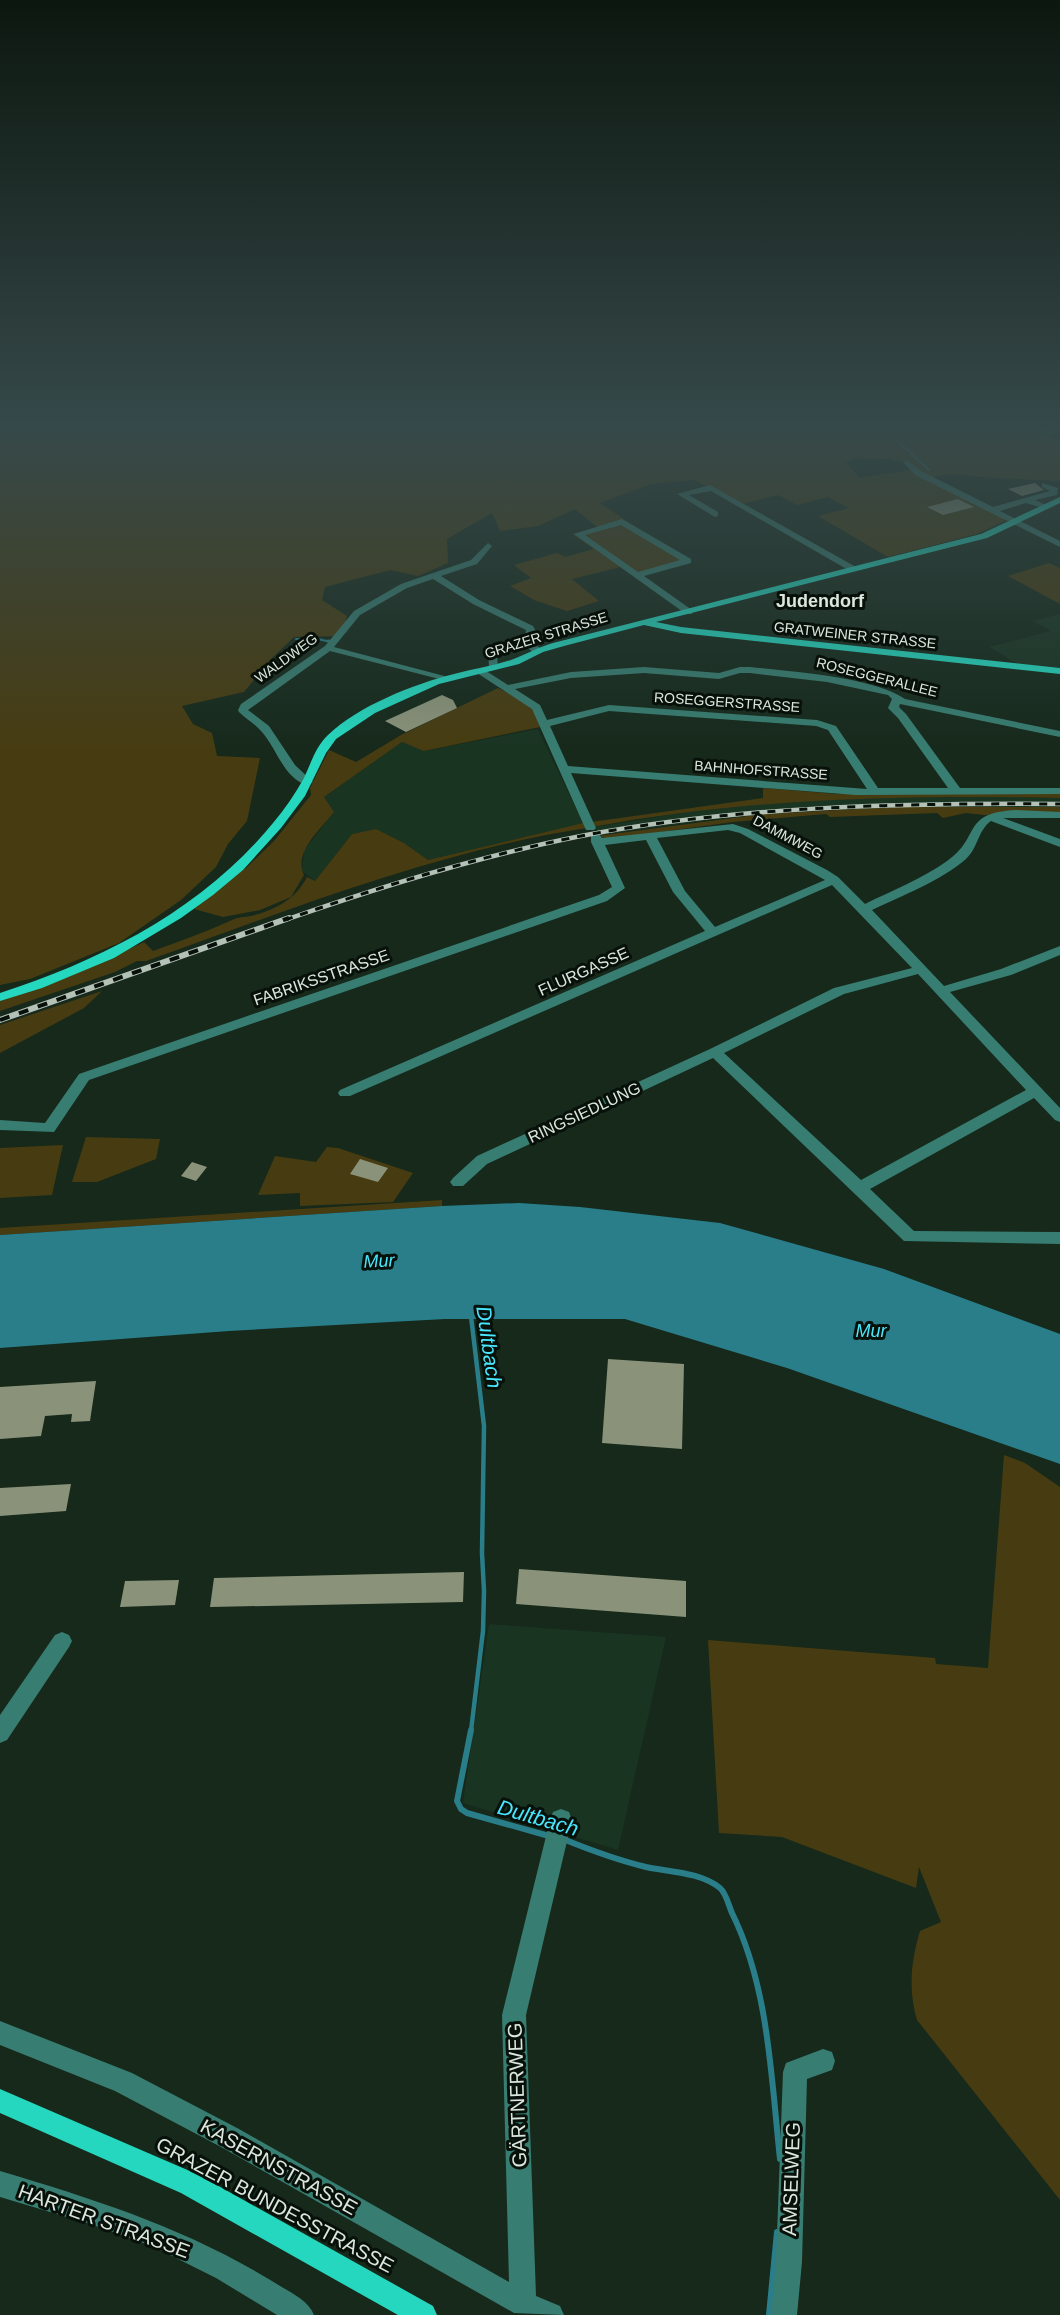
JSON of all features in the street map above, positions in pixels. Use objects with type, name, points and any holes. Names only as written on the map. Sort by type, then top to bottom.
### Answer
[{"type":"main road","name":"GRAZER STRASSE","points":[[0,997],[81,969],[140,940],[187,907],[233,871],[266,838],[307,782],[323,748],[341,730],[396,700],[447,678],[513,663],[537,651],[574,640],[988,534]]},
{"type":"main road","name":"GRATWEINER STRASSE","points":[[647,622],[681,630],[1060,671]]},
{"type":"main road","name":"GRAZER BUNDESSTRASSE","points":[[0,2101],[190,2184],[424,2315]]},
{"type":"street","points":[[578,534],[689,612]]},
{"type":"street","points":[[637,575],[688,561],[642,534]]},
{"type":"street","points":[[792,534],[853,569]]},
{"type":"street","points":[[1040,534],[1060,544]]},
{"type":"street","name":"WALDWEG","points":[[307,782],[296,772],[258,721],[243,710],[328,648],[357,613],[404,586],[474,562],[484,554],[488,546]]},
{"type":"street","points":[[433,575],[476,602],[530,628],[532,633],[529,645],[537,651]]},
{"type":"street","name":"GRAZER STRASSE","points":[[328,648],[447,678]]},
{"type":"street","points":[[492,652],[494,667]]},
{"type":"street","name":"FABRIKSSTRASSE","points":[[0,1125],[49,1128],[84,1077],[603,897],[619,888],[532,702],[478,670]]},
{"type":"street","name":"ROSEGGERALLEE","points":[[506,688],[571,675],[644,670],[719,676],[740,670],[750,670],[827,679],[891,693],[897,699],[1060,734]]},
{"type":"street","points":[[897,699],[893,708],[902,716],[956,791]]},
{"type":"street","name":"ROSEGGERSTRASSE","points":[[544,724],[609,708],[817,723],[832,728],[875,792]]},
{"type":"street","name":"BAHNHOFSTRASSE","points":[[563,769],[875,792],[1060,791]]},
{"type":"street","points":[[1060,815],[1007,814],[990,817],[980,824],[970,849],[954,862],[864,909],[943,990],[1060,1117]]},
{"type":"street","points":[[990,817],[1060,843]]},
{"type":"street","name":"DAMMWEG","points":[[594,835],[649,835],[734,826],[834,880],[864,909]]},
{"type":"street","points":[[649,835],[679,892],[712,932]]},
{"type":"street","name":"FLURGASSE","points":[[345,1093],[834,880]]},
{"type":"street","points":[[943,990],[1006,972],[1060,950]]},
{"type":"street","name":"RINGSIEDLUNG","points":[[458,1182],[482,1160],[716,1052],[839,991],[922,969]]},
{"type":"street","points":[[716,1052],[910,1237],[1060,1238]]},
{"type":"street","points":[[860,1188],[1036,1091]]},
{"type":"street","points":[[0,1733],[62,1641]]},
{"type":"street","name":"GÄRTNERWEG","points":[[523,2304],[514,2014],[558,1830]]},
{"type":"street","name":"KASERNSTRASSE","points":[[0,2033],[123,2082],[230,2138],[523,2304],[551,2315]]},
{"type":"street","name":"AMSELWEG","points":[[784,2315],[789,2262],[795,2072],[823,2061]]},
{"type":"street","name":"HARTER STRASSE","points":[[0,2184],[91,2211],[176,2243],[249,2281],[301,2315]]},
{"type":"shaded area","points":[[0,534],[456,534],[447,539],[448,563],[418,576],[390,570],[325,587],[322,600],[347,616],[341,636],[294,637],[272,658],[244,692],[182,706],[193,724],[212,733],[217,756],[260,758],[247,821],[228,844],[216,867],[181,900],[119,943],[30,979],[0,985]]},
{"type":"shaded area","points":[[572,534],[646,534],[686,561],[637,574],[625,566],[572,579],[599,601],[567,611],[534,600],[510,586],[531,578],[514,565],[557,553],[565,557],[594,549]]},
{"type":"shaded area","points":[[849,534],[977,534],[888,557]]},
{"type":"shaded area","points":[[1049,563],[1060,568],[1060,604],[1008,576]]},
{"type":"shaded area","points":[[1060,614],[1060,671],[1016,663],[989,647],[1051,631],[1033,621]]},
{"type":"shaded area","points":[[498,688],[530,703],[540,727],[424,751],[402,742],[324,797],[334,812],[305,849],[302,858],[304,875],[291,897],[260,910],[223,917],[194,909],[229,878],[246,868],[274,841],[311,795],[310,788],[329,750],[356,762],[401,735]]},
{"type":"shaded area","points":[[538,729],[583,823],[428,860],[404,843],[376,829],[352,834],[315,881],[302,871],[304,850],[334,812],[324,797],[402,742],[425,751]]},
{"type":"shaded area","points":[[763,788],[837,794],[1060,794],[1060,798],[942,797],[825,800],[708,810],[592,827],[591,822],[763,798]]},
{"type":"shaded area","points":[[978,796],[1060,798],[1060,807],[830,810],[723,818],[600,835],[595,827],[688,812],[763,804],[846,799]]},
{"type":"shaded area","points":[[896,807],[1060,807],[1060,813],[984,815],[966,813],[943,818],[937,813],[830,817],[826,814],[733,822],[609,839],[597,836],[763,814]]},
{"type":"shaded area","points":[[583,823],[587,828],[474,851],[364,884],[146,961],[137,961],[115,972],[0,1011],[0,1000],[68,977],[144,942],[153,951],[234,919],[260,914],[284,903],[297,892],[307,877],[315,881],[352,834],[376,829],[404,843],[428,860]]},
{"type":"shaded area","points":[[102,991],[84,1008],[0,1053],[0,1025]]},
{"type":"shaded area","points":[[86,1137],[160,1139],[156,1159],[97,1182],[72,1182]]},
{"type":"shaded area","points":[[63,1145],[52,1195],[0,1198],[0,1148]]},
{"type":"shaded area","points":[[327,1147],[338,1148],[413,1173],[393,1202],[300,1206],[300,1193],[258,1195],[275,1156],[316,1162]]},
{"type":"shaded area","points":[[442,1200],[442,1206],[0,1235],[0,1228]]},
{"type":"shaded area","points":[[1004,1455],[1025,1463],[1060,1487],[1060,2200],[917,2020],[912,1987],[917,1942],[920,1931],[941,1922],[919,1867],[916,1888],[782,1837],[719,1833],[708,1640],[935,1658],[936,1664],[988,1668]]},
{"type":"shaded area","points":[[489,1624],[666,1637],[618,1850],[463,1803]]},
{"type":"water","name":"Mur","points":[[519,1203],[580,1207],[720,1223],[884,1269],[1060,1334],[1060,1464],[787,1368],[625,1319],[445,1319],[229,1331],[0,1348],[0,1235]]},
{"type":"building","points":[[442,695],[453,700],[457,708],[406,732],[385,721]]},
{"type":"building","points":[[360,1159],[388,1168],[378,1182],[350,1174]]},
{"type":"building","points":[[192,1162],[207,1167],[196,1181],[181,1176]]},
{"type":"building","points":[[608,1359],[684,1364],[682,1449],[602,1443]]},
{"type":"building","points":[[96,1381],[90,1421],[71,1422],[72,1414],[45,1416],[41,1436],[0,1439],[0,1387]]},
{"type":"building","points":[[71,1484],[66,1511],[0,1516],[0,1488]]},
{"type":"building","points":[[519,1569],[686,1581],[686,1617],[516,1604]]},
{"type":"building","points":[[464,1572],[463,1602],[210,1607],[214,1578]]},
{"type":"building","points":[[179,1580],[175,1605],[120,1607],[125,1581]]},
{"type":"waterway","points":[[296,639],[318,639],[331,642],[328,641]]},
{"type":"waterway","name":"Dultbach","points":[[471,1316],[484,1426],[482,1553],[484,1591],[483,1631],[471,1731]]},
{"type":"waterway","name":"Dultbach","points":[[471,1730],[457,1801],[461,1809],[467,1813],[549,1836]]},
{"type":"waterway","name":"Dultbach","points":[[563,1839],[635,1864],[694,1876],[722,1890],[744,1942],[761,2002],[771,2065],[780,2159]]},
{"type":"waterway","name":"Dultbach","points":[[769,2315],[777,2232]]},
{"type":"railway","points":[[285,920],[358,895],[469,862],[543,844],[640,826],[700,818],[820,808],[940,804],[1060,804]]},
{"type":"railway","points":[[0,1020],[289,918]]},
{"type":"district","name":"Judendorf","points":[[820,601]]}]
